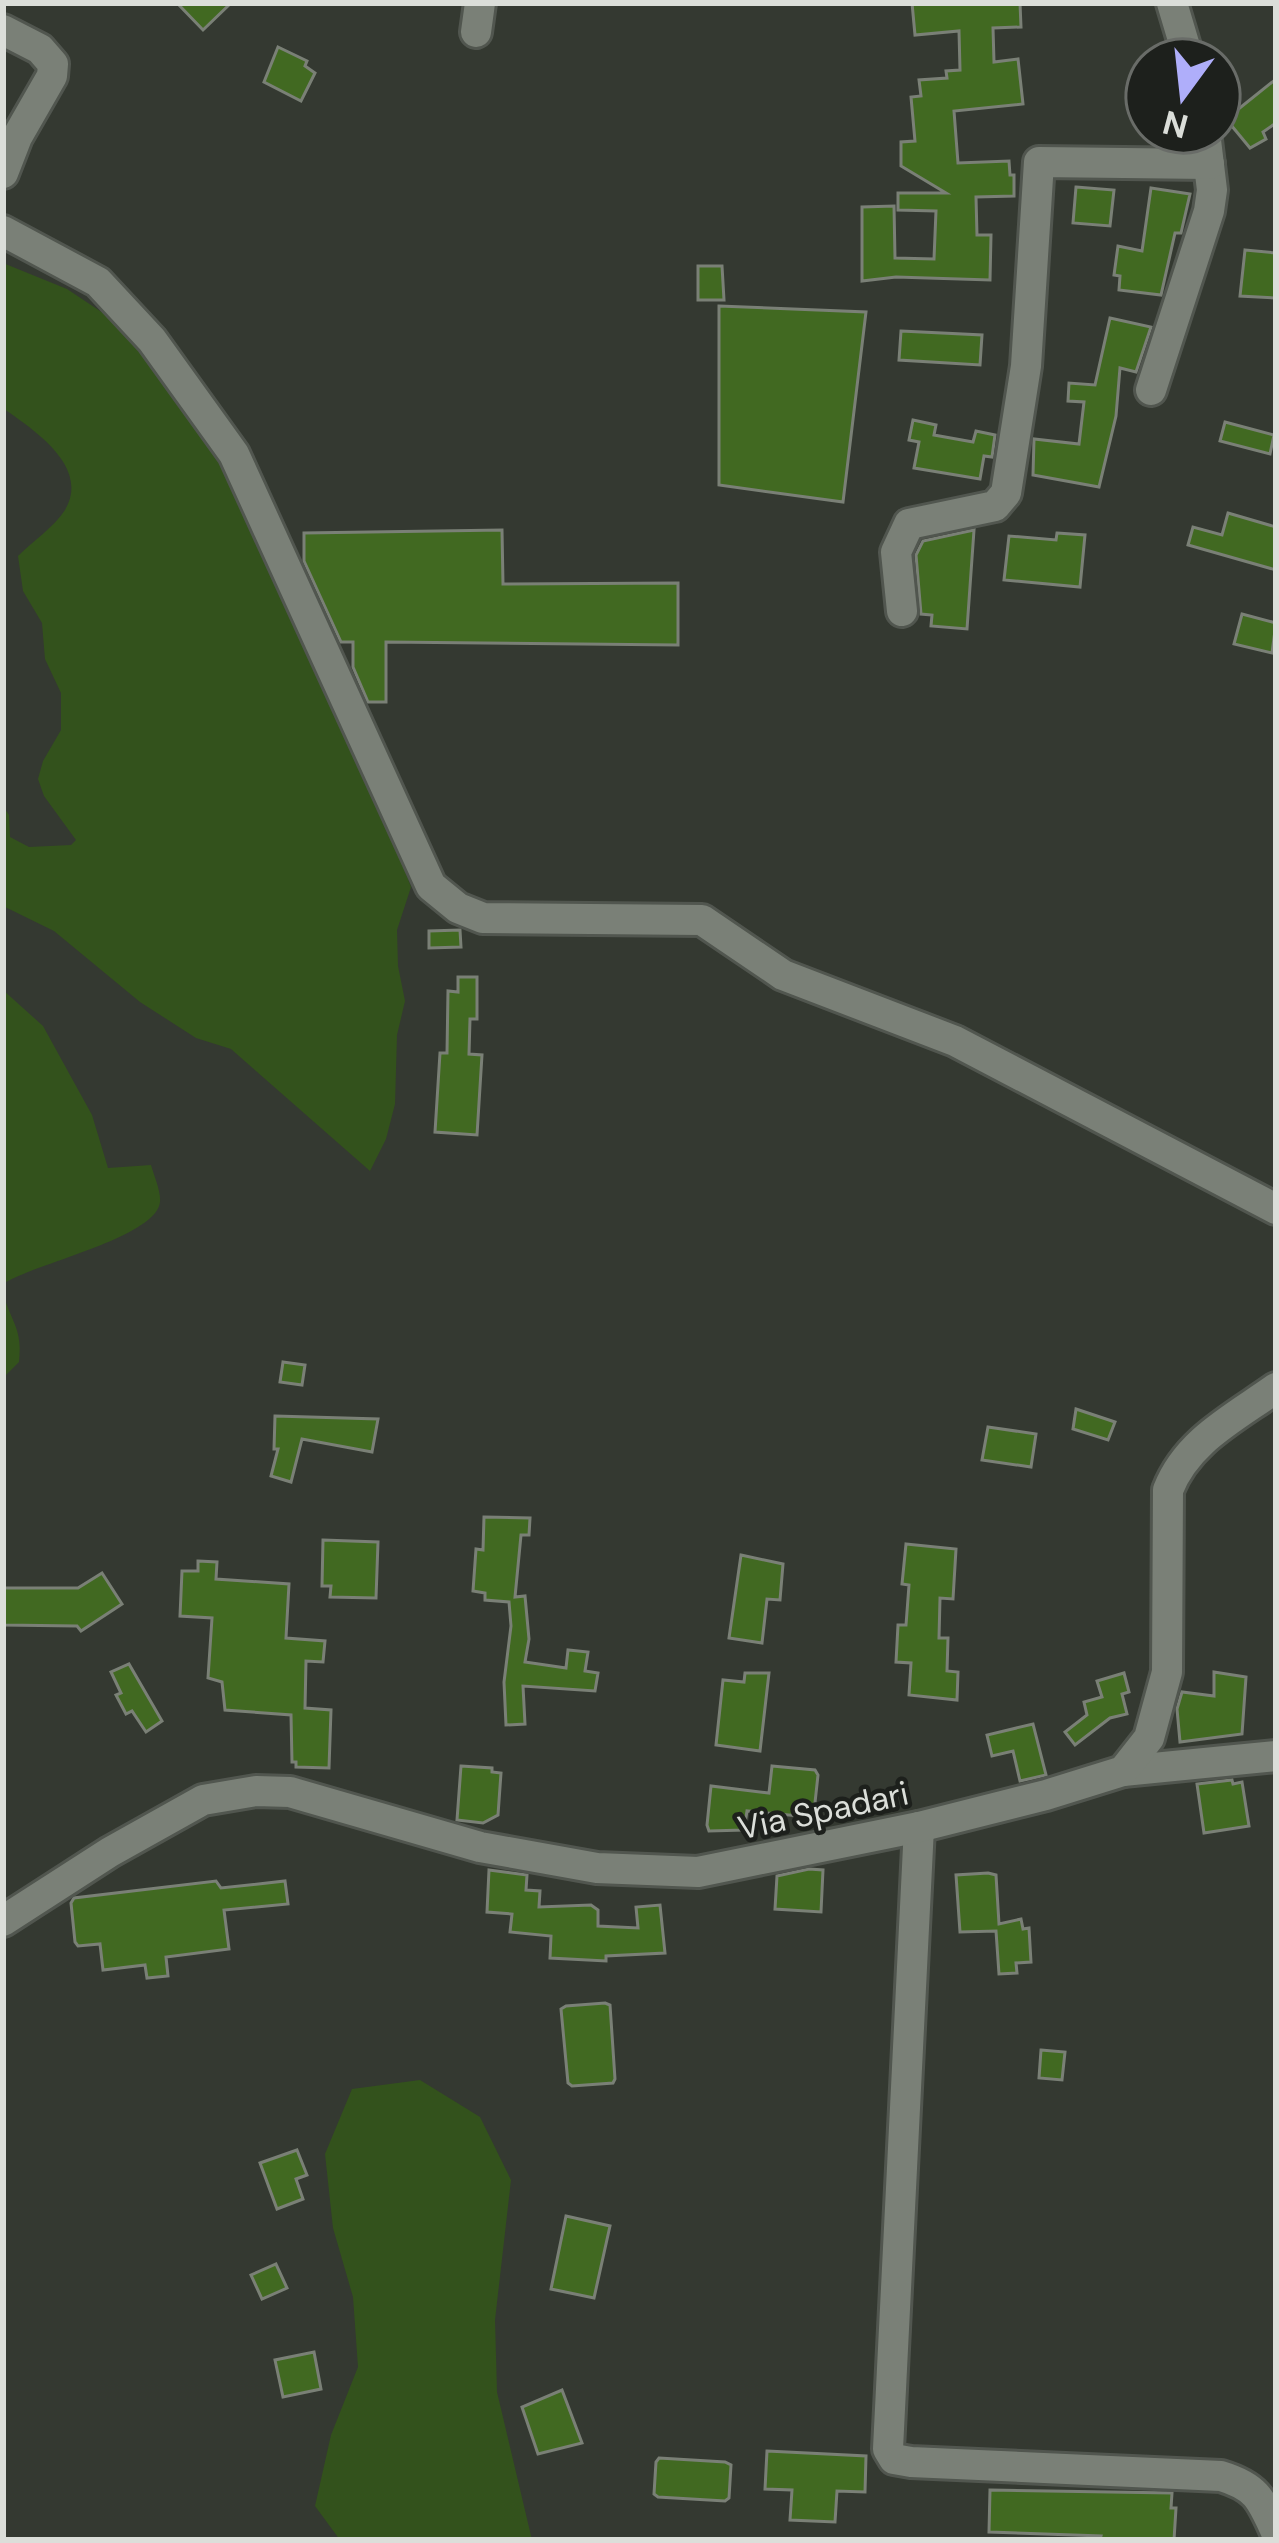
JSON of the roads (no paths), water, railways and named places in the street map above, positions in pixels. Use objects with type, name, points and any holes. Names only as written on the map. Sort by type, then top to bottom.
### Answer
[{"type":"street","points":[[1172,3],[1182,36]]},
{"type":"street","points":[[3,30],[40,49],[53,64],[52,76],[17,137],[3,173]]},
{"type":"street","points":[[1150,390],[1209,211],[1208,156]]},
{"type":"street","points":[[902,610],[896,552],[908,524],[995,506],[1006,493],[1026,366],[1039,162],[1209,164]]},
{"type":"street","points":[[3,232],[98,282],[152,340],[234,454],[430,886],[458,908],[483,918],[702,920],[783,975],[955,1041],[1276,1209]]},
{"type":"street","points":[[1123,1771],[1149,1738],[1167,1672],[1168,1490],[1193,1447],[1276,1388]]},
{"type":"street","name":"Via Spadari","points":[[3,1922],[110,1852],[203,1800],[277,1790],[481,1847],[597,1868],[698,1872],[920,1827],[1046,1796],[1123,1771],[1276,1756]]},
{"type":"street","points":[[920,1827],[888,2449],[894,2459],[911,2462],[1221,2476],[1250,2488],[1262,2500],[1276,2532]]}]
